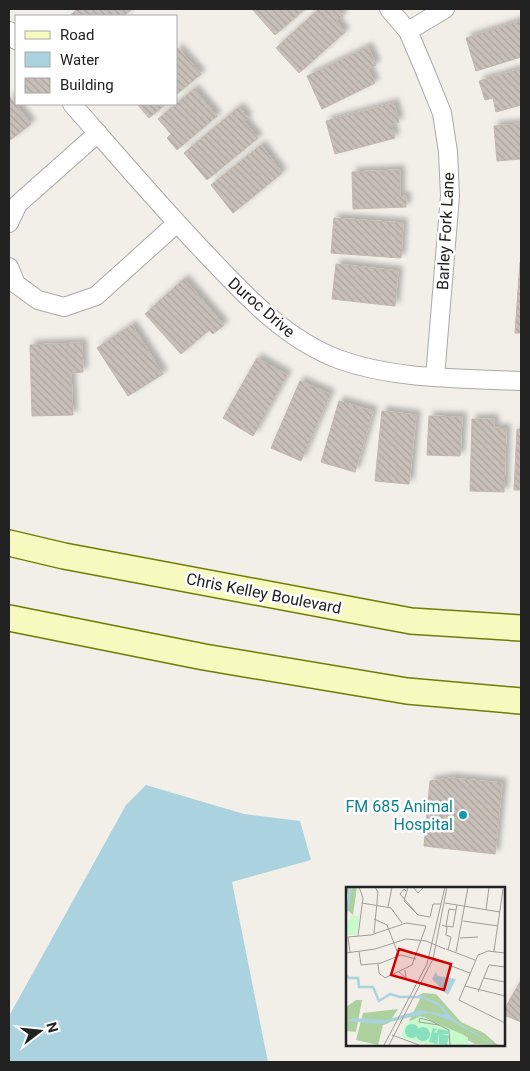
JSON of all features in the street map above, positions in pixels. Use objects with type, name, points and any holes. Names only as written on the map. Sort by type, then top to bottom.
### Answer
[{"type":"main road","name":"Chris Kelley Boulevard","points":[[9,543],[73,558],[411,621],[521,628]]},
{"type":"main road","points":[[9,618],[204,657],[388,688],[521,701]]},
{"type":"street","name":"Barley Fork Lane","points":[[389,9],[408,32],[442,113],[448,152],[450,196],[435,376]]},
{"type":"street","points":[[408,32],[445,9]]},
{"type":"street","name":"Duroc Drive","points":[[73,105],[177,223],[254,304],[297,338],[338,359],[385,371],[521,381]]},
{"type":"street","points":[[9,223],[18,204],[98,133]]},
{"type":"street","points":[[9,267],[16,284],[38,300],[64,307],[96,296],[177,223]]},
{"type":"water","points":[[146,785],[244,814],[300,821],[311,860],[232,882],[268,1062],[9,1062],[9,1016],[126,805]]},
{"type":"building","points":[[78,9],[132,9],[125,15],[70,15]]},
{"type":"building","points":[[252,9],[305,9],[275,35]]},
{"type":"building","points":[[319,9],[337,9],[343,16],[336,21],[345,32],[299,73],[276,48]]},
{"type":"building","points":[[521,21],[521,57],[476,71],[466,38]]},
{"type":"building","points":[[368,47],[376,65],[368,69],[375,83],[322,109],[307,76]]},
{"type":"building","points":[[178,48],[201,74],[178,93]]},
{"type":"building","points":[[521,69],[521,105],[496,112],[493,98],[485,100],[479,81]]},
{"type":"building","points":[[194,89],[217,116],[177,150],[167,138],[171,134],[158,119],[175,105],[178,105],[178,102]]},
{"type":"building","points":[[9,96],[31,124],[9,141]]},
{"type":"building","points":[[394,103],[399,122],[391,124],[395,138],[335,154],[326,121]]},
{"type":"building","points":[[138,105],[165,105],[149,118]]},
{"type":"building","points":[[239,107],[248,118],[244,121],[258,138],[207,180],[184,153]]},
{"type":"building","points":[[521,124],[521,159],[497,161],[494,126]]},
{"type":"building","points":[[261,145],[282,173],[233,213],[211,185]]},
{"type":"building","points":[[400,170],[400,197],[406,196],[406,207],[353,209],[352,172]]},
{"type":"building","points":[[334,218],[403,223],[401,258],[331,253]]},
{"type":"building","points":[[520,262],[521,333],[515,333]]},
{"type":"building","points":[[336,264],[398,271],[395,306],[332,299]]},
{"type":"building","points":[[184,279],[224,325],[213,334],[209,330],[181,354],[145,314]]},
{"type":"building","points":[[132,325],[163,374],[128,396],[97,348]]},
{"type":"building","points":[[82,343],[83,372],[71,373],[73,415],[32,416],[30,345]]},
{"type":"building","points":[[257,358],[287,375],[253,436],[223,418]]},
{"type":"building","points":[[300,381],[330,394],[301,461],[271,448]]},
{"type":"building","points":[[339,401],[373,411],[355,472],[321,462]]},
{"type":"building","points":[[382,411],[416,415],[409,484],[375,481]]},
{"type":"building","points":[[429,416],[462,417],[460,456],[427,455]]},
{"type":"building","points":[[472,419],[494,419],[494,428],[506,429],[504,492],[470,491]]},
{"type":"building","points":[[517,429],[521,429],[521,490],[514,490]]},
{"type":"building","name":"FM 685 Animal Hospital","points":[[451,778],[502,783],[495,854],[424,846],[430,781]]},
{"type":"building","points":[[521,980],[521,1022],[505,1015],[505,1008]]},
{"type":"place","name":"FM 685 Animal Hospital","points":[[463,815]]}]
